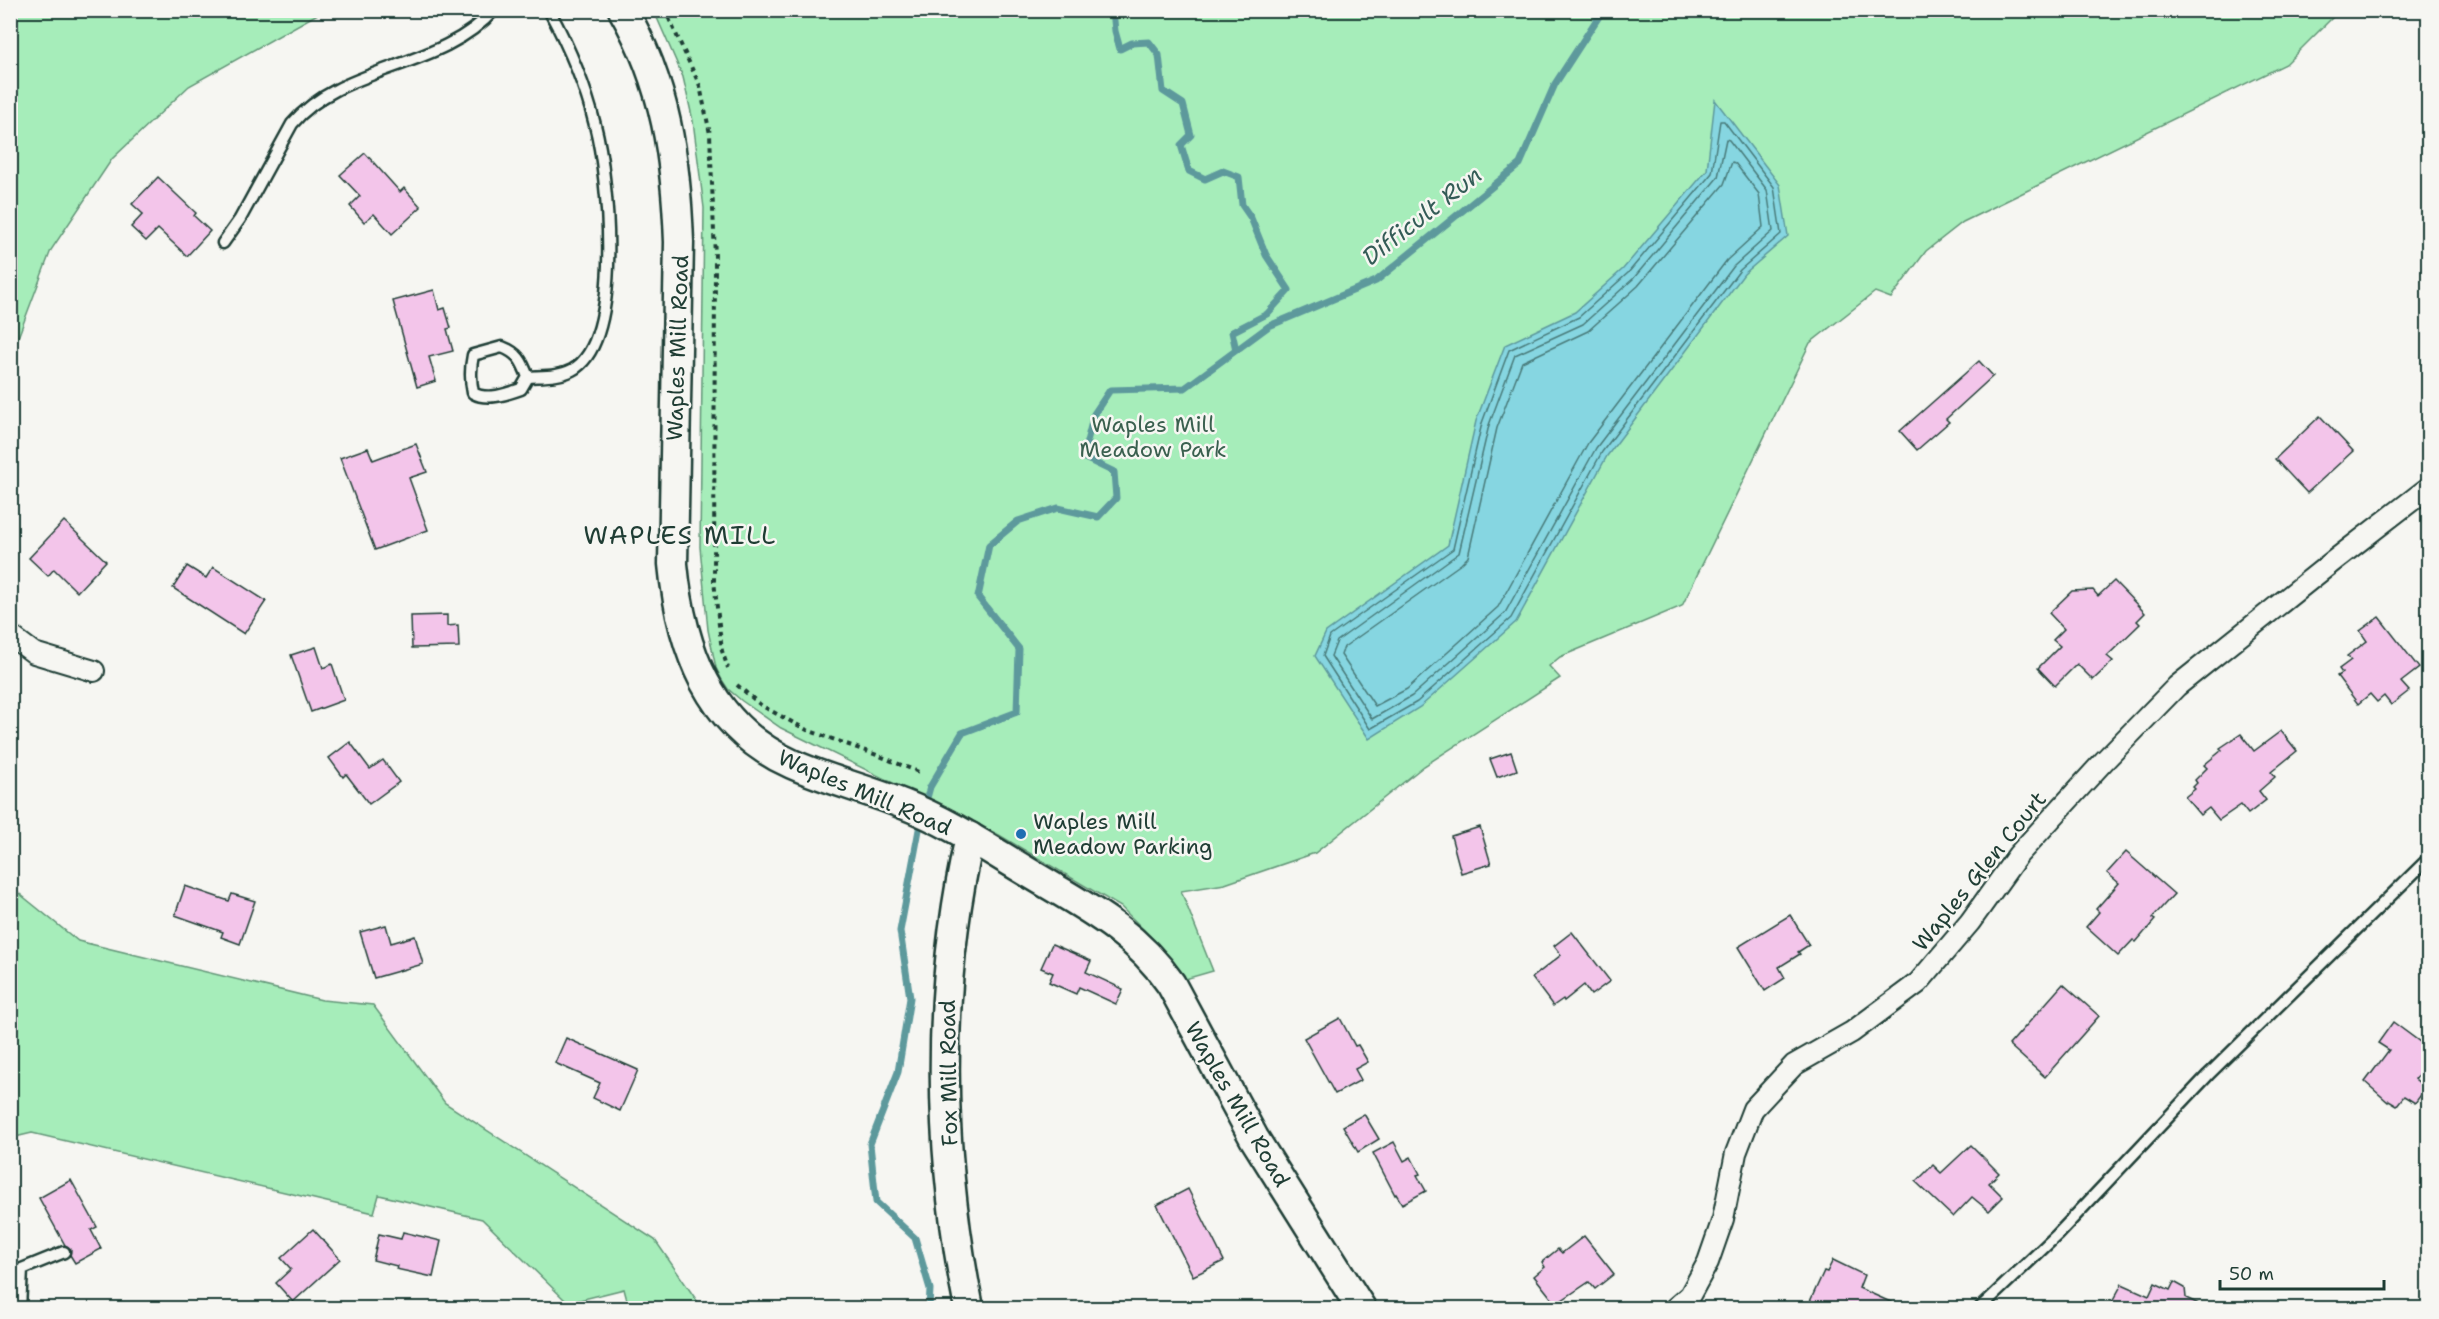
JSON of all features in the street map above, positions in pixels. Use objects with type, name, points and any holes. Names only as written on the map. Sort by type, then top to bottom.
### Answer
[{"type":"main road","name":"Waples Mill Road","points":[[623,10],[646,56],[657,85],[671,142],[678,195],[673,564],[680,618],[694,663],[710,695],[729,717],[765,749],[792,764],[903,804],[944,822],[1111,922],[1137,943],[1158,965],[1171,984],[1254,1138],[1361,1308]]},
{"type":"main road","name":"Fox Mill Road","points":[[969,1308],[954,1214],[946,1123],[945,1002],[954,912],[970,837]]},
{"type":"street","name":"Waples Glen Court","points":[[1675,1308],[1690,1295],[1708,1263],[1723,1219],[1736,1153],[1753,1108],[1794,1065],[1851,1032],[1918,983],[1970,922],[2018,855],[2177,686],[2428,488]]},
{"type":"street","points":[[10,635],[34,653],[94,671]]},
{"type":"lane","points":[[223,243],[240,219],[292,124],[300,114],[314,103],[348,84],[423,57],[457,40],[494,10]]},
{"type":"lane","points":[[528,377],[560,375],[574,369],[585,358],[596,341],[603,316],[609,272],[609,241],[596,128],[580,74],[549,10]]},
{"type":"lane","points":[[502,347],[513,351],[523,362],[528,377],[521,389],[493,396],[478,396],[473,393],[471,385],[470,370],[473,355],[502,347]]},
{"type":"lane","points":[[1980,1308],[2057,1234],[2208,1075],[2428,859]]},
{"type":"lane","points":[[20,1308],[22,1269],[64,1252]]},
{"type":"path","points":[[665,10],[700,86],[710,134],[715,256],[714,580],[722,651],[729,670]]},
{"type":"path","points":[[732,680],[762,706],[807,730],[877,754],[921,773]]},
{"type":"green space","points":[[11,10],[323,11],[189,86],[112,159],[51,250],[11,356]]},
{"type":"green space","name":"Waples Mill Meadow Park","points":[[654,11],[2339,11],[2286,64],[1963,222],[1926,251],[1891,298],[1875,292],[1810,343],[1682,606],[1560,657],[1549,666],[1560,678],[1424,766],[1315,853],[1225,884],[1181,891],[1213,971],[1182,980],[1155,941],[1121,907],[999,835],[781,728],[742,701],[728,689],[722,680],[716,668],[708,630],[700,547],[704,208],[693,121],[683,77]]},
{"type":"green space","points":[[10,886],[78,941],[322,1000],[373,1005],[445,1103],[655,1240],[702,1308],[629,1308],[624,1289],[568,1303],[482,1219],[379,1195],[374,1213],[32,1133],[11,1138]]},
{"type":"water","points":[[1715,100],[1780,185],[1788,236],[1744,274],[1607,456],[1516,622],[1420,707],[1369,739],[1315,656],[1326,632],[1448,545],[1476,421],[1505,345],[1575,312],[1623,269],[1707,170]]},
{"type":"building","points":[[365,153],[400,192],[404,188],[421,207],[392,234],[374,214],[364,222],[350,206],[360,196],[340,175]]},
{"type":"building","points":[[158,177],[196,213],[194,216],[210,231],[187,256],[158,229],[146,241],[131,227],[143,214],[132,204]]},
{"type":"building","points":[[434,290],[439,310],[445,308],[451,328],[447,329],[453,351],[429,357],[436,381],[417,387],[393,301]]},
{"type":"building","points":[[1979,361],[1993,376],[1946,419],[1949,422],[1917,450],[1900,431]]},
{"type":"building","points":[[2320,416],[2353,451],[2307,493],[2275,459]]},
{"type":"building","points":[[416,444],[427,472],[409,478],[428,530],[375,550],[340,458],[368,448],[373,460]]},
{"type":"building","points":[[64,521],[106,561],[77,592],[54,569],[48,576],[29,558]]},
{"type":"building","points":[[187,566],[206,578],[213,567],[266,601],[244,634],[173,588]]},
{"type":"building","points":[[2114,581],[2145,613],[2137,621],[2140,624],[2107,656],[2113,661],[2093,680],[2077,664],[2055,686],[2038,668],[2060,646],[2053,640],[2064,629],[2049,613],[2072,591],[2093,590],[2098,596]]},
{"type":"building","points":[[447,615],[447,626],[458,625],[459,647],[412,648],[411,616]]},
{"type":"building","points":[[2379,617],[2419,668],[2401,682],[2409,691],[2391,705],[2384,696],[2377,702],[2370,694],[2358,704],[2337,676],[2342,673],[2339,669],[2351,660],[2347,656],[2367,641],[2360,631]]},
{"type":"building","points":[[316,647],[323,668],[332,664],[344,700],[311,712],[291,655]]},
{"type":"building","points":[[2281,731],[2297,751],[2271,772],[2275,777],[2259,791],[2266,800],[2248,814],[2241,805],[2219,820],[2209,808],[2200,815],[2185,797],[2195,789],[2193,787],[2197,783],[2195,780],[2207,768],[2204,765],[2222,750],[2220,748],[2241,734],[2254,751]]},
{"type":"building","points":[[350,742],[370,769],[383,760],[399,782],[369,804],[346,774],[343,777],[329,758]]},
{"type":"building","points":[[1511,752],[1517,770],[1497,777],[1490,759]]},
{"type":"building","points":[[1480,827],[1491,864],[1461,873],[1451,836]]},
{"type":"building","points":[[2126,852],[2174,894],[2152,918],[2155,920],[2136,942],[2133,940],[2118,956],[2086,927],[2099,912],[2096,909],[2119,883],[2107,873]]},
{"type":"building","points":[[185,886],[229,901],[232,894],[255,901],[240,944],[221,937],[223,932],[175,915]]},
{"type":"building","points":[[1790,915],[1809,945],[1798,952],[1800,954],[1779,967],[1785,978],[1765,991],[1738,947]]},
{"type":"building","points":[[386,925],[391,943],[415,936],[423,964],[374,978],[360,932]]},
{"type":"building","points":[[1572,932],[1610,981],[1591,995],[1584,985],[1564,1001],[1563,999],[1553,1006],[1532,978],[1561,955],[1554,946]]},
{"type":"building","points":[[1052,944],[1091,961],[1086,972],[1123,989],[1116,1004],[1079,987],[1076,994],[1049,982],[1053,973],[1041,968]]},
{"type":"building","points":[[2063,984],[2099,1016],[2045,1077],[2009,1045]]},
{"type":"building","points":[[1340,1018],[1355,1046],[1358,1045],[1368,1062],[1355,1069],[1361,1080],[1335,1094],[1304,1038]]},
{"type":"building","points":[[2393,1022],[2428,1048],[2428,1061],[2415,1079],[2426,1088],[2415,1103],[2404,1096],[2397,1105],[2389,1100],[2388,1102],[2365,1082],[2389,1050],[2378,1043]]},
{"type":"building","points":[[566,1038],[638,1070],[620,1111],[593,1098],[600,1083],[555,1063]]},
{"type":"building","points":[[1364,1114],[1379,1139],[1358,1152],[1343,1126]]},
{"type":"building","points":[[1394,1142],[1404,1161],[1411,1157],[1426,1191],[1402,1204],[1373,1153]]},
{"type":"building","points":[[1971,1145],[1999,1173],[1989,1183],[2003,1197],[1989,1211],[1972,1197],[1953,1217],[1916,1182],[1933,1165],[1941,1173]]},
{"type":"building","points":[[71,1180],[97,1227],[91,1230],[101,1249],[75,1263],[70,1255],[71,1249],[65,1245],[39,1198]]},
{"type":"building","points":[[1188,1189],[1224,1261],[1193,1276],[1157,1205]]},
{"type":"building","points":[[313,1229],[340,1259],[293,1302],[276,1283],[291,1269],[281,1258]]},
{"type":"building","points":[[403,1232],[441,1241],[433,1277],[396,1269],[397,1266],[373,1260],[379,1234],[401,1239]]},
{"type":"building","points":[[1584,1236],[1614,1274],[1595,1289],[1589,1282],[1556,1304],[1534,1276],[1545,1267],[1542,1262],[1558,1249],[1562,1253]]},
{"type":"building","points":[[1833,1260],[1864,1275],[1859,1288],[1904,1308],[1807,1308],[1824,1271],[1827,1272]]},
{"type":"building","points":[[2174,1282],[2185,1288],[2186,1298],[2207,1308],[2109,1308],[2122,1284],[2149,1296],[2155,1283],[2170,1290]]},
{"type":"waterway","points":[[1113,10],[1120,49],[1132,43],[1149,42],[1159,55],[1163,91],[1183,104],[1191,135],[1181,145],[1189,171],[1205,179],[1223,171],[1239,177],[1242,205],[1251,218],[1266,255],[1289,290],[1267,314],[1232,332],[1236,350]]},
{"type":"waterway","name":"Difficult Run","points":[[925,805],[930,787],[962,733],[1017,712],[1019,649],[978,597],[989,545],[1018,521],[1058,508],[1098,517],[1116,498],[1114,472],[1083,457],[1094,414],[1110,390],[1185,388],[1269,326],[1376,281],[1520,164],[1555,84],[1603,10]]},
{"type":"waterway","name":"Difficult Run","points":[[921,819],[900,931],[910,998],[898,1072],[870,1144],[876,1202],[915,1238],[930,1289],[929,1308]]},
{"type":"place","name":"Waples Mill Meadow Parking","points":[[1021,834]]},
{"type":"district","name":"WAPLES MILL","points":[[680,535]]}]
